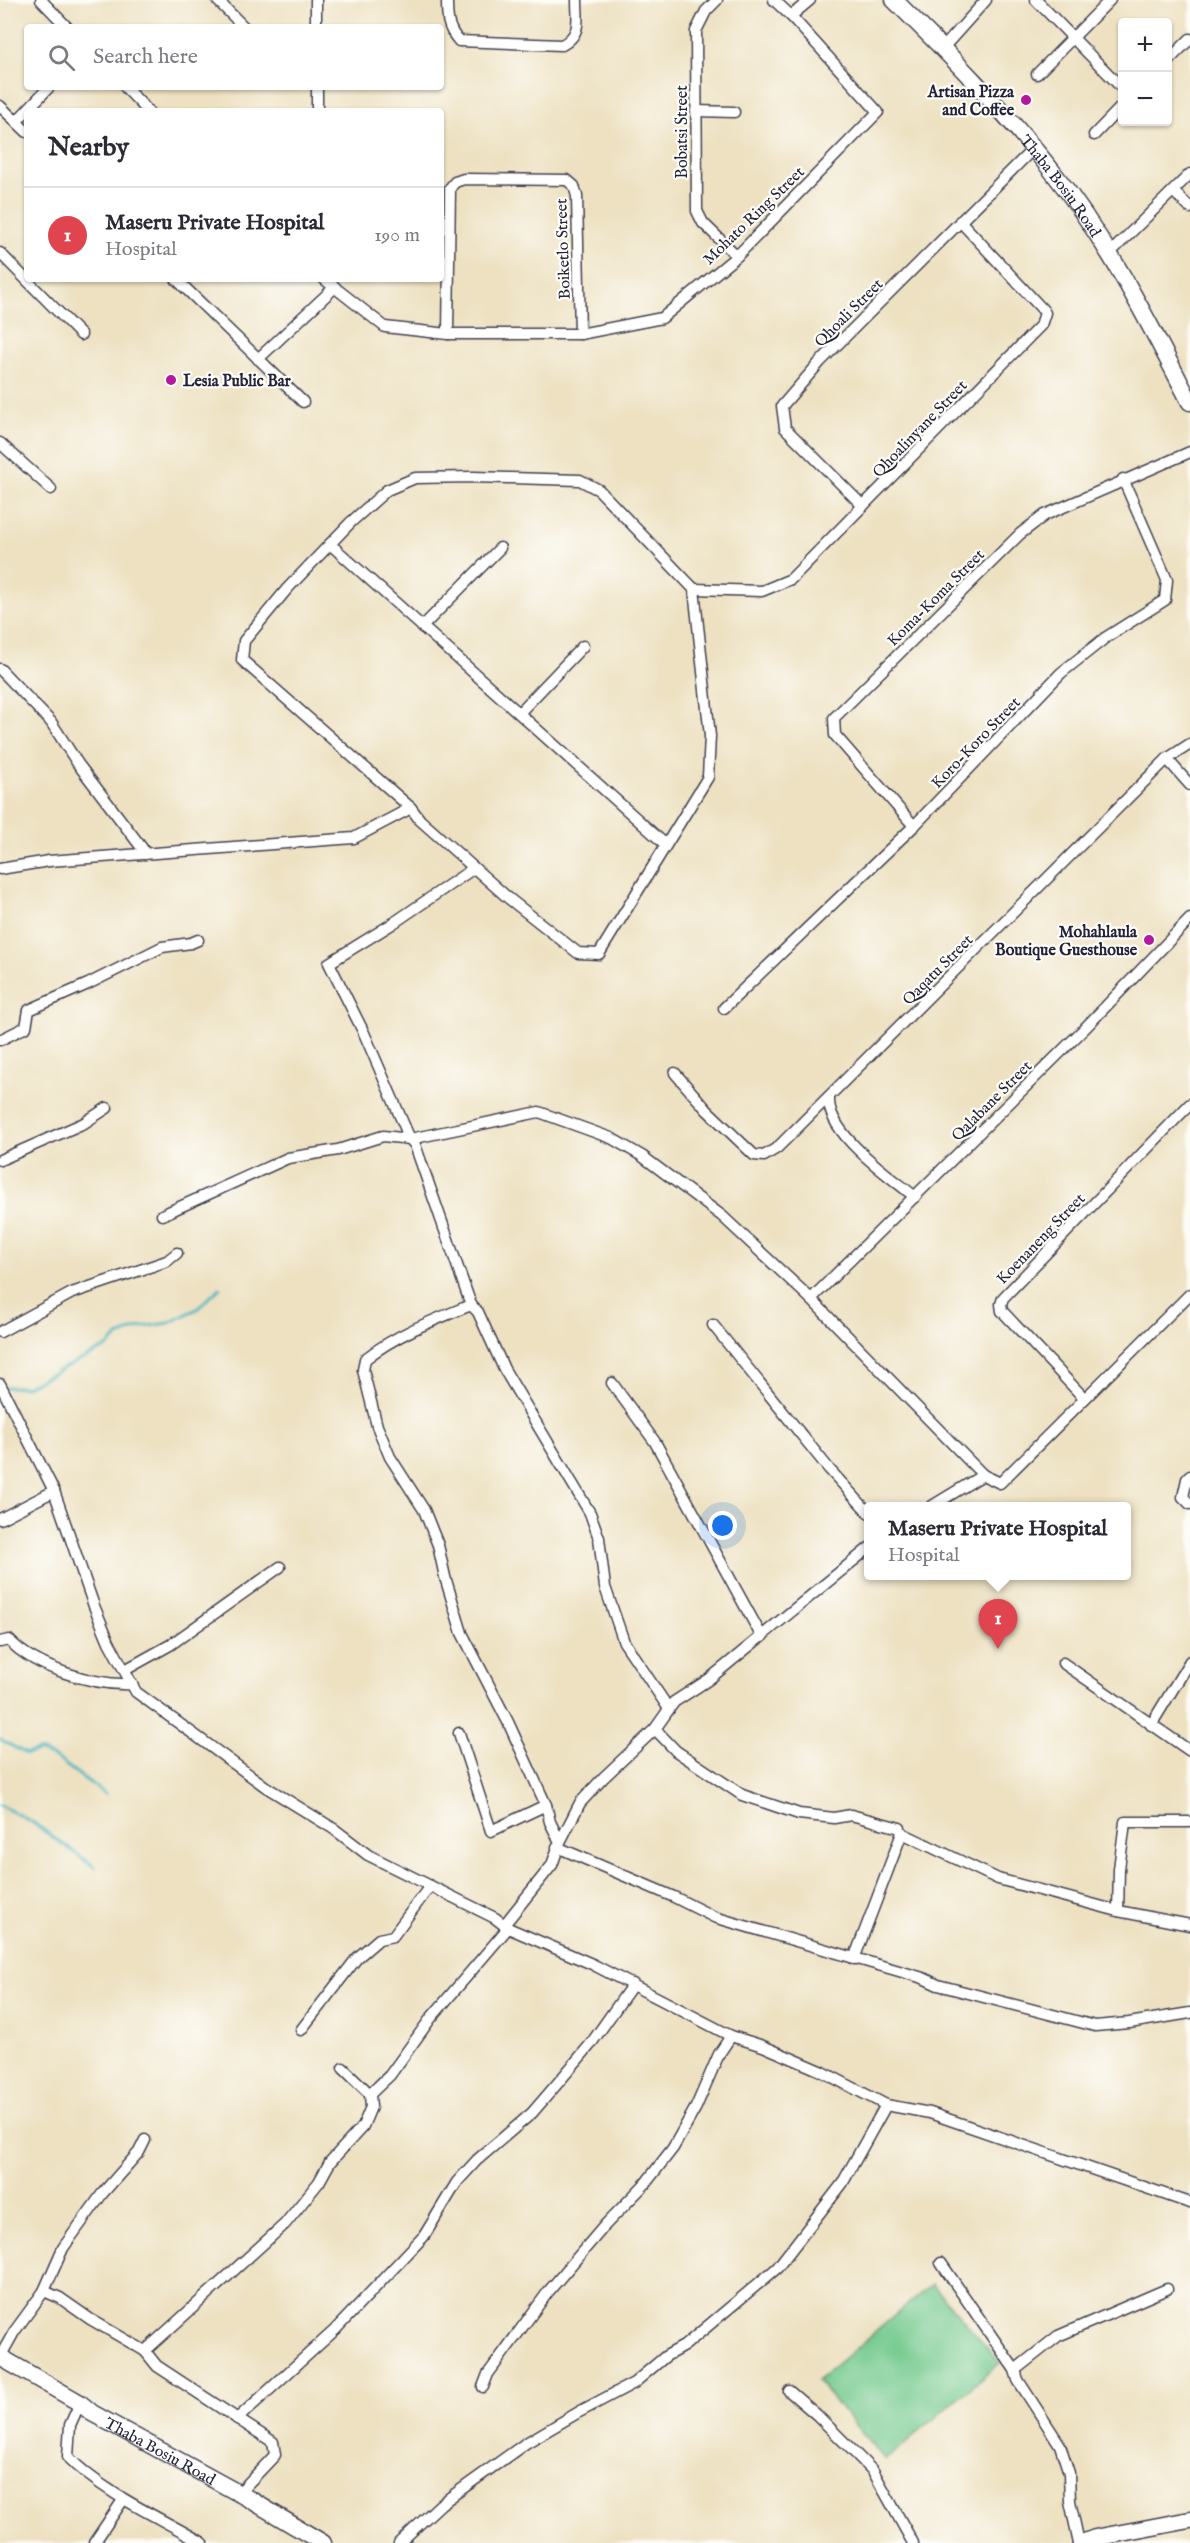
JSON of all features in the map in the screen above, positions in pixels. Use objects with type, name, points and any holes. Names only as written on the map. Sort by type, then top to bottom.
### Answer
[{"type":"street","points":[[41,0],[64,24]]},
{"type":"street","points":[[217,0],[241,24]]},
{"type":"street","points":[[316,0],[316,24]]},
{"type":"street","points":[[447,0],[447,20],[452,33],[459,41],[562,45],[571,40],[577,31],[578,0]]},
{"type":"street","name":"Bobatsi Street","points":[[717,0],[706,11],[696,31],[697,211],[703,223],[737,256]]},
{"type":"street","name":"Mohato Ring Street","points":[[328,282],[385,327],[448,334],[580,334],[662,318],[737,256],[878,112],[774,0]]},
{"type":"street","points":[[791,16],[810,0]]},
{"type":"street","name":"Thaba Bosiu Road","points":[[894,0],[943,48],[1059,180],[1150,325],[1190,402]]},
{"type":"street","points":[[943,48],[986,0]]},
{"type":"street","points":[[1036,0],[1118,84]]},
{"type":"street","points":[[1036,74],[1110,0]]},
{"type":"street","points":[[1172,56],[1190,39]]},
{"type":"street","points":[[30,108],[47,90]]},
{"type":"street","points":[[128,90],[145,108]]},
{"type":"street","points":[[317,90],[317,108]]},
{"type":"street","points":[[0,106],[24,129]]},
{"type":"street","points":[[1094,135],[1118,110]]},
{"type":"street","points":[[696,111],[734,112]]},
{"type":"street","points":[[16,122],[24,114]]},
{"type":"street","name":"Qhoali Street","points":[[863,506],[785,428],[782,406],[820,362],[1033,149]]},
{"type":"street","points":[[1108,255],[1190,174]]},
{"type":"street","name":"Boiketlo Street","points":[[448,334],[450,188],[455,182],[464,179],[567,180],[574,186],[577,196],[580,334]]},
{"type":"street","points":[[1173,192],[1190,208]]},
{"type":"street","name":"Qhoalinyane Street","points":[[694,589],[762,591],[791,579],[1041,325],[1045,313],[960,221]]},
{"type":"street","points":[[0,253],[24,277]]},
{"type":"street","points":[[29,282],[81,335]]},
{"type":"street","points":[[179,282],[303,402]]},
{"type":"street","points":[[258,359],[334,287]]},
{"type":"street","points":[[0,443],[51,489]]},
{"type":"street","name":"Koma-Koma Street","points":[[914,826],[835,735],[834,718],[1020,534],[1045,515],[1123,479],[1190,452]]},
{"type":"street","points":[[415,478],[579,480],[599,490],[694,589],[710,736],[708,777],[599,954],[578,953],[474,868],[420,820],[411,808],[242,660],[244,641],[287,589],[330,544],[387,490],[415,478]]},
{"type":"street","name":"Koro-Koro Street","points":[[723,1008],[914,826],[1061,673],[1105,638],[1165,600],[1167,580],[1123,479]]},
{"type":"street","points":[[330,544],[666,845]]},
{"type":"street","points":[[422,627],[500,548]]},
{"type":"street","points":[[519,713],[583,646]]},
{"type":"street","points":[[0,669],[51,722],[78,764],[145,854]]},
{"type":"street","name":"Qaqatu Street","points":[[675,1073],[707,1110],[754,1155],[764,1156],[777,1149],[1167,759],[1190,744]]},
{"type":"street","points":[[1167,759],[1190,785]]},
{"type":"street","points":[[0,869],[49,861],[354,838],[411,808]]},
{"type":"street","points":[[474,868],[392,924],[329,963],[364,1033],[410,1139],[416,1145],[471,1305],[478,1312],[504,1369],[590,1513],[599,1538],[605,1587],[624,1642],[669,1709]]},
{"type":"street","name":"Qalabane Street","points":[[811,1299],[1190,920]]},
{"type":"street","points":[[0,1040],[26,1027],[29,1010],[106,976],[162,947],[198,940]]},
{"type":"street","points":[[830,1096],[829,1110],[842,1132],[863,1154],[915,1197]]},
{"type":"street","name":"Koenaneng Street","points":[[1084,1398],[1002,1311],[1003,1298],[1190,1104]]},
{"type":"street","points":[[0,1160],[84,1124],[107,1108]]},
{"type":"street","points":[[162,1215],[288,1158],[338,1150],[383,1136],[410,1139],[539,1113],[611,1138],[642,1156],[722,1216],[811,1299],[983,1475],[1000,1483],[1190,1294]]},
{"type":"street","points":[[0,1332],[72,1293],[167,1261],[177,1253]]},
{"type":"street","points":[[471,1305],[414,1328],[376,1350],[365,1359],[363,1370],[377,1426],[390,1457],[424,1510],[438,1545],[462,1633],[508,1722],[546,1805],[559,1844],[714,1917],[923,1978],[938,1985],[1095,2026],[1190,2013]]},
{"type":"street","points":[[713,1324],[829,1469],[864,1508]]},
{"type":"street","points":[[612,1383],[655,1442],[762,1637]]},
{"type":"street","points":[[0,1384],[54,1491],[94,1606],[109,1642],[136,1692],[266,1787],[334,1829],[368,1855],[495,1918],[506,1927],[633,1984],[731,2036],[763,2046],[821,2071],[886,2105],[930,2113],[1190,2203]]},
{"type":"street","points":[[939,1502],[983,1475]]},
{"type":"street","points":[[1190,1476],[1187,1479],[1184,1497],[1190,1504]]},
{"type":"street","points":[[0,1519],[54,1491]]},
{"type":"street","points":[[370,2094],[390,2075],[552,1865],[559,1844],[580,1803],[655,1729],[681,1696],[708,1680],[864,1552]]},
{"type":"street","points":[[125,1670],[170,1645],[280,1567]]},
{"type":"street","points":[[0,1642],[9,1641],[20,1653],[93,1681],[113,1685],[132,1684]]},
{"type":"street","points":[[1151,1725],[1190,1661]]},
{"type":"street","points":[[1063,1663],[1190,1751]]},
{"type":"street","points":[[655,1729],[691,1763],[742,1795],[799,1814],[834,1818],[851,1815],[900,1828],[902,1833],[998,1879],[1118,1911],[1190,1925]]},
{"type":"street","points":[[459,1733],[491,1831],[546,1805]]},
{"type":"street","points":[[1118,1911],[1119,1869],[1125,1822],[1190,1821]]},
{"type":"street","points":[[854,1959],[902,1833]]},
{"type":"street","points":[[300,2030],[357,1958],[379,1939],[393,1936],[430,1886]]},
{"type":"street","points":[[237,2419],[335,2330],[424,2236],[457,2182],[477,2160],[532,2113],[590,2044],[633,1984]]},
{"type":"street","points":[[483,2386],[488,2374],[548,2292],[606,2224],[645,2184],[673,2148],[696,2107],[719,2054],[731,2036]]},
{"type":"street","points":[[146,2351],[285,2224],[319,2182],[330,2162],[363,2126],[371,2107],[370,2094],[343,2068]]},
{"type":"street","points":[[399,2543],[441,2504],[526,2444],[634,2383],[666,2356],[693,2339],[777,2268],[842,2184],[886,2105]]},
{"type":"street","points":[[0,2357],[14,2332],[44,2291],[63,2248],[102,2194],[139,2152],[145,2140]]},
{"type":"street","points":[[941,2263],[1015,2370],[1018,2380],[1060,2445],[1068,2473],[1070,2501],[1081,2543],[1095,2538],[1190,2520]]},
{"type":"street","points":[[1015,2370],[1058,2336],[1167,2289]]},
{"type":"street","points":[[44,2291],[60,2298],[90,2319],[146,2351],[157,2366],[273,2442],[275,2455],[238,2494]]},
{"type":"street","name":"Thaba Bosiu Road","points":[[0,2357],[80,2403],[92,2413],[323,2543]]},
{"type":"street","points":[[789,2391],[817,2415],[873,2471],[913,2543]]},
{"type":"street","points":[[80,2403],[70,2424],[68,2457],[84,2473],[123,2500],[203,2543]]},
{"type":"street","points":[[94,2543],[123,2500]]},
{"type":"green space","points":[[932,2284],[1000,2363],[885,2460],[817,2381]]},
{"type":"waterway","points":[[6,1387],[25,1387],[107,1347],[118,1336],[142,1327],[169,1323],[197,1309],[220,1288]]},
{"type":"waterway","points":[[0,1739],[26,1754],[39,1751],[56,1758],[105,1794]]},
{"type":"waterway","points":[[0,1805],[32,1822],[95,1867]]},
{"type":"place","name":"Artisan Pizza and Coffee","points":[[1026,100]]},
{"type":"place","name":"Lesia Public Bar","points":[[171,380]]},
{"type":"place","name":"Mohahlaula Boutique Guesthouse","points":[[1149,940]]},
{"type":"place","name":"Maseru Private Hospital","points":[[998,1649]]}]
